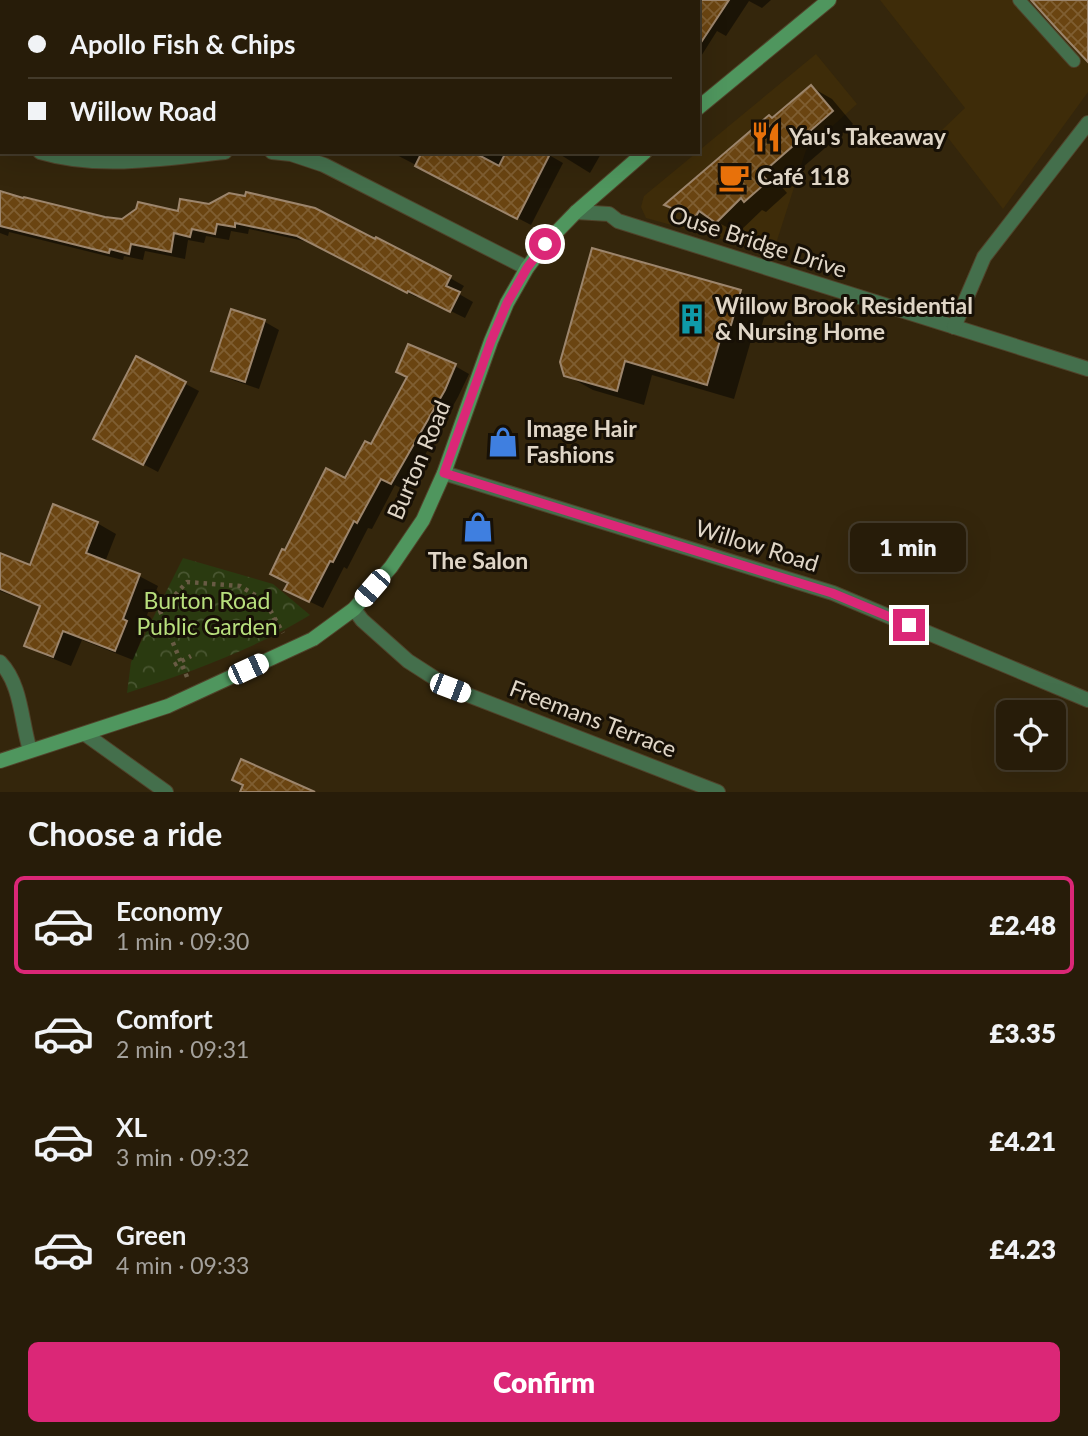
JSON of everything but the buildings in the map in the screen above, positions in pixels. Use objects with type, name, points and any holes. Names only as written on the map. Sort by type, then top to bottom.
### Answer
[{"type":"main road","points":[[700,106],[829,0]]},
{"type":"main road","name":"Burton Road","points":[[0,761],[168,706],[313,639],[354,609],[391,567],[423,520],[444,473],[491,341],[507,303],[527,268],[545,244],[576,212],[643,154]]},
{"type":"street","points":[[954,327],[984,257],[1088,123]]},
{"type":"street","points":[[51,154],[91,161],[141,161],[206,154]]},
{"type":"street","points":[[291,154],[324,165],[527,268]]},
{"type":"street","name":"Ouse Bridge Drive","points":[[576,212],[609,214],[618,221],[1088,369]]},
{"type":"street","name":"Willow Road","points":[[444,473],[832,593],[1088,700]]},
{"type":"street","name":"Freemans Terrace","points":[[354,609],[362,620],[408,661],[450,688],[718,792]]},
{"type":"street","points":[[0,663],[6,668],[15,686],[30,750]]},
{"type":"street","points":[[85,734],[166,792]]},
{"type":"lane","points":[[1018,0],[1074,61]]},
{"type":"path","points":[[180,658],[160,611],[187,582],[240,586],[265,601],[273,613]]},
{"type":"path","points":[[265,624],[276,619]]},
{"type":"path","points":[[174,665],[191,656]]},
{"type":"shaded area","points":[[880,0],[1088,0],[1088,92],[1003,209],[942,130],[965,108]]},
{"type":"shaded area","points":[[816,54],[857,104],[806,150],[773,253],[646,218],[641,207],[644,196],[695,154],[700,154],[700,150]]},
{"type":"green space","name":"Burton Road Public Garden","points":[[183,558],[273,584],[310,615],[244,650],[127,693],[131,662]]},
{"type":"place","name":"Yau's Takeaway","points":[[766,137]]},
{"type":"place","name":"Café 118","points":[[734,177]]},
{"type":"place","name":"Willow Brook Residential & Nursing Home","points":[[692,319]]},
{"type":"place","name":"Image Hair Fashions","points":[[503,442]]},
{"type":"place","name":"The Salon","points":[[478,527]]},
{"type":"route","points":[[545,244],[527,268],[507,303],[444,473],[832,593],[909,625]]}]
